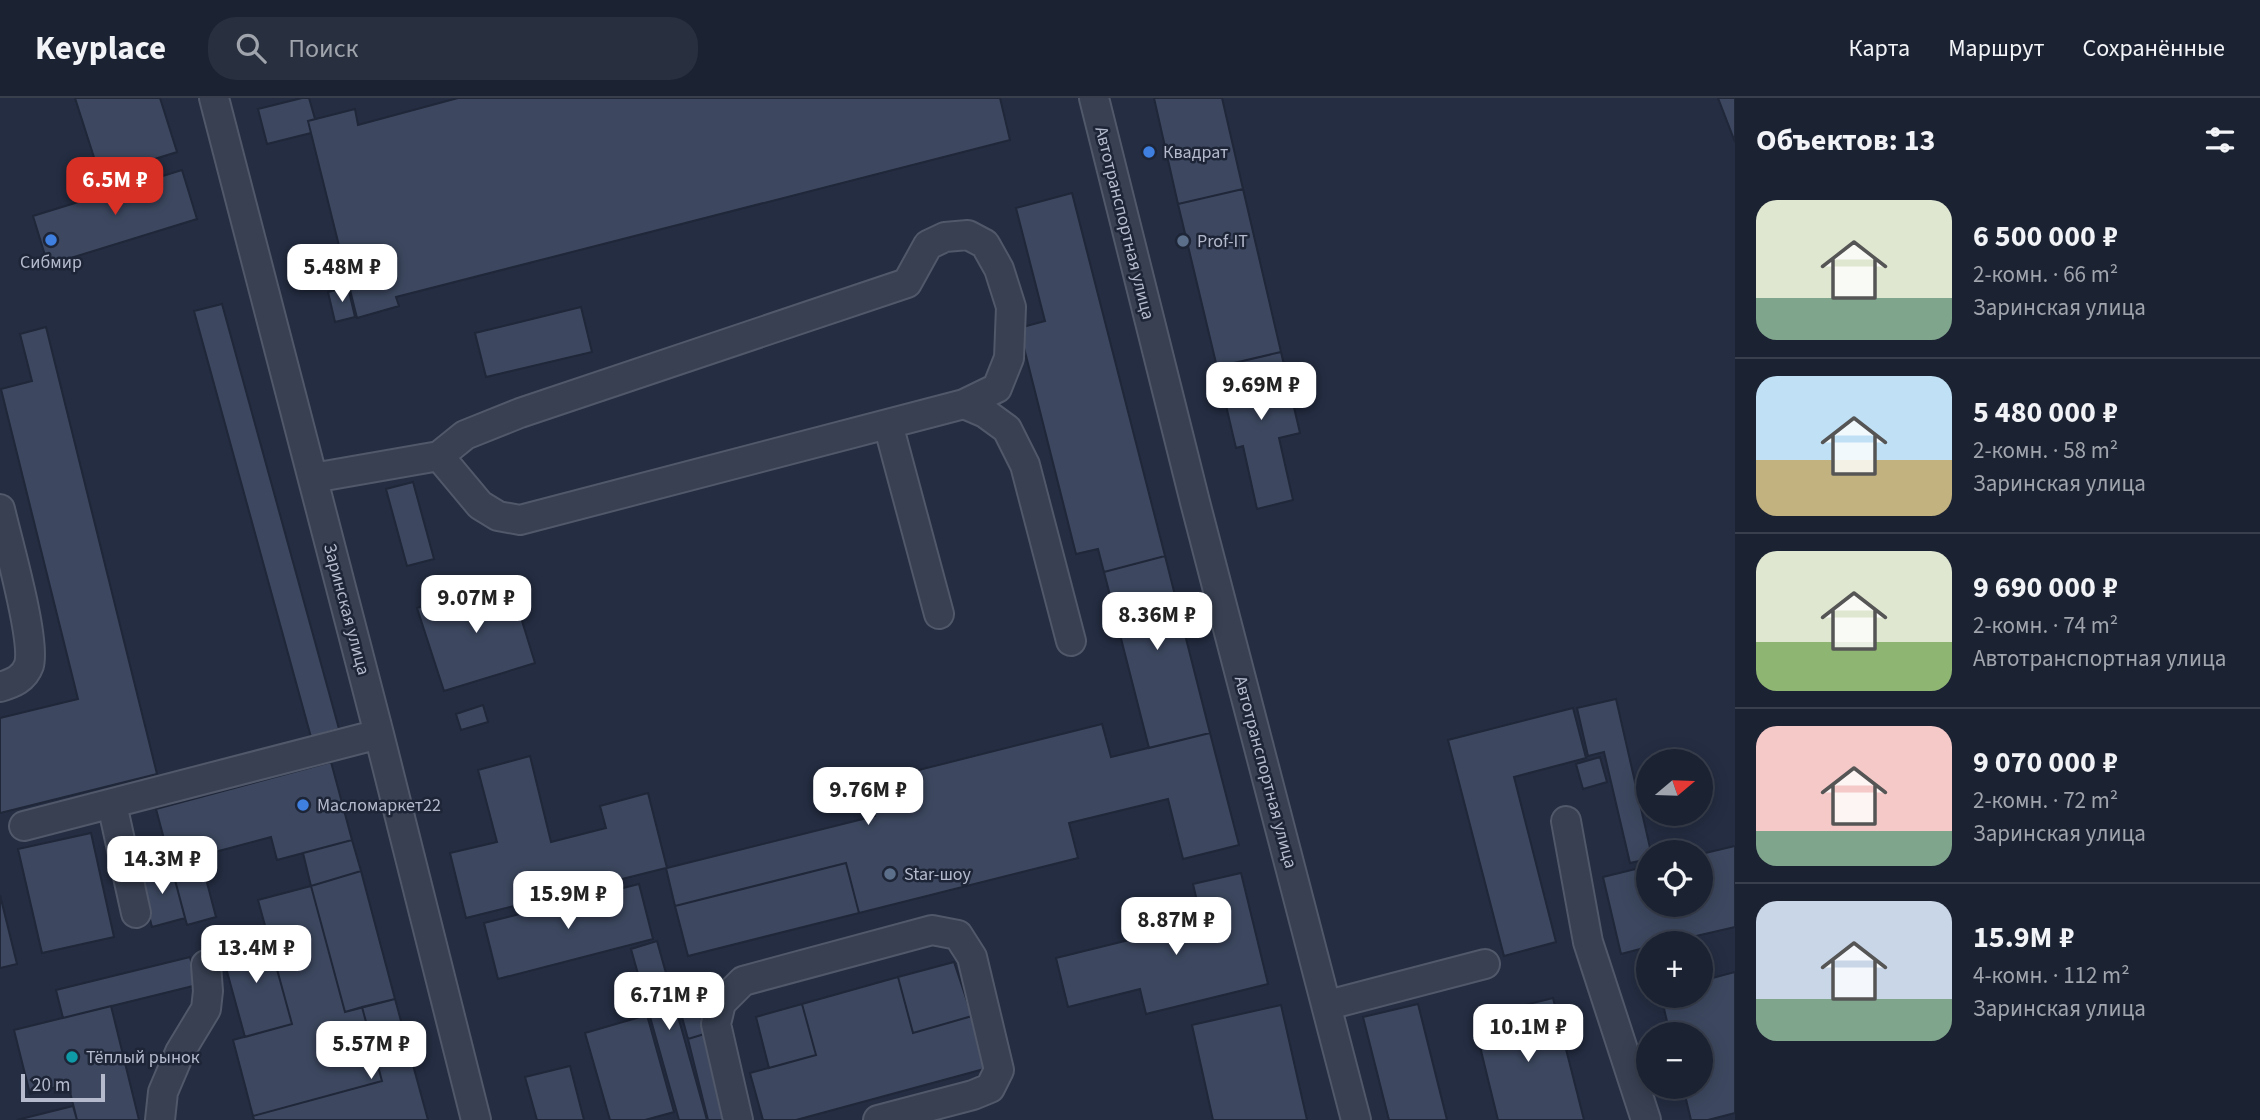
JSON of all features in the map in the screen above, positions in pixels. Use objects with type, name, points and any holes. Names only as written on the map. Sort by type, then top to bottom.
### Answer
[{"type":"street","name":"Заринская улица","points":[[214,98],[476,1120]]},
{"type":"street","name":"Автотранспортная улица","points":[[1094,98],[1195,502],[1356,1120]]},
{"type":"street","points":[[313,478],[439,456],[465,435],[520,413],[906,283],[928,245],[945,237],[968,235],[985,244],[999,269],[1011,307],[1009,358],[998,388],[964,404],[520,520],[498,516],[480,505],[439,456]]},
{"type":"street","points":[[964,404],[985,413],[1007,429],[1025,465],[1071,641]]},
{"type":"street","points":[[888,424],[939,614]]},
{"type":"street","points":[[0,509],[29,633],[29,665],[19,681],[0,687]]},
{"type":"street","points":[[24,826],[379,734]]},
{"type":"street","points":[[112,804],[136,913]]},
{"type":"street","points":[[1566,821],[1588,942],[1646,1120]]},
{"type":"street","points":[[738,1120],[716,1024],[721,1003],[743,981],[932,930],[958,935],[972,957],[999,1070],[990,1088],[878,1120]]},
{"type":"street","points":[[1328,1005],[1485,964]]},
{"type":"street","points":[[160,1120],[163,1092],[180,1052],[206,1009],[206,965]]},
{"type":"building","points":[[75,98],[160,98],[177,152],[100,176]]},
{"type":"building","points":[[309,98],[315,119],[308,121],[311,133],[267,144],[258,109]]},
{"type":"building","points":[[458,98],[1000,98],[1010,140],[396,297],[399,306],[357,318],[308,121],[355,109],[358,125]]},
{"type":"building","points":[[1154,98],[1222,98],[1243,189],[1178,204]]},
{"type":"building","points":[[1718,98],[1735,98],[1735,142]]},
{"type":"building","points":[[182,170],[197,219],[48,265],[33,216]]},
{"type":"building","points":[[1243,189],[1281,352],[1217,367],[1178,204]]},
{"type":"building","points":[[1072,193],[1165,556],[1104,572],[1098,549],[1076,554],[1019,328],[1045,321],[1016,208]]},
{"type":"building","points":[[348,287],[355,317],[335,322],[328,292]]},
{"type":"building","points":[[222,304],[339,729],[311,737],[194,311]]},
{"type":"building","points":[[581,307],[592,352],[486,377],[475,333]]},
{"type":"building","points":[[46,327],[157,774],[0,813],[0,718],[78,699],[1,389],[32,381],[20,334]]},
{"type":"building","points":[[1281,352],[1300,433],[1279,438],[1293,500],[1257,509],[1243,446],[1236,448],[1217,367]]},
{"type":"building","points":[[413,482],[434,559],[407,566],[386,489]]},
{"type":"building","points":[[1165,556],[1210,733],[1149,748],[1104,572]]},
{"type":"building","points":[[509,579],[535,663],[444,691],[417,608]]},
{"type":"building","points":[[1616,699],[1636,786],[1636,826],[1645,826],[1648,840],[1636,840],[1636,862],[1630,863],[1604,752],[1588,756],[1577,708]]},
{"type":"building","points":[[483,705],[488,722],[461,730],[456,714]]},
{"type":"building","points":[[1573,708],[1586,758],[1514,777],[1556,942],[1504,956],[1448,740]]},
{"type":"building","points":[[1102,724],[1111,757],[1210,733],[1239,845],[1183,859],[1168,799],[1069,823],[1078,858],[859,913],[846,863],[675,906],[666,868],[466,918],[450,853],[497,842],[478,770],[530,756],[551,842],[606,828],[600,806],[648,793],[667,868],[875,816],[867,783]]},
{"type":"building","points":[[1600,757],[1607,782],[1583,789],[1576,764]]},
{"type":"building","points":[[331,762],[352,840],[277,860],[271,837],[200,856],[216,917],[187,925],[156,809]]},
{"type":"building","points":[[91,833],[114,937],[42,953],[18,849]]},
{"type":"building","points":[[352,840],[361,871],[311,886],[303,853]]},
{"type":"building","points":[[1735,846],[1735,927],[1713,932],[1636,931],[1636,950],[1621,954],[1603,877],[1636,869],[1636,917],[1713,917],[1713,851]]},
{"type":"building","points":[[846,863],[859,913],[688,956],[675,906]]},
{"type":"building","points":[[171,865],[185,918],[152,927],[138,874]]},
{"type":"building","points":[[361,871],[395,999],[345,1012],[311,886]]},
{"type":"building","points":[[1241,873],[1268,984],[1146,1014],[1140,989],[1068,1007],[1056,958],[1202,922],[1193,884]]},
{"type":"building","points":[[639,884],[653,939],[498,979],[484,923]]},
{"type":"building","points":[[311,886],[345,1012],[362,1007],[382,1081],[253,1116],[233,1040],[292,1024],[258,900]]},
{"type":"building","points":[[0,895],[17,964],[0,968]]},
{"type":"building","points":[[267,933],[292,1024],[245,1037],[220,946]]},
{"type":"building","points":[[657,941],[707,1120],[679,1120],[631,949]]},
{"type":"building","points":[[190,957],[197,985],[63,1018],[56,990]]},
{"type":"building","points":[[954,962],[972,1016],[913,1033],[898,977]]},
{"type":"building","points":[[1735,972],[1735,1113],[1708,1120],[1691,1120],[1686,1099],[1713,1099],[1713,1022],[1667,1022],[1664,1008],[1713,1008],[1713,978]]},
{"type":"building","points":[[898,977],[913,1033],[972,1016],[984,1069],[796,1120],[763,1120],[750,1073],[816,1055],[802,1004]]},
{"type":"building","points":[[700,989],[711,1032],[688,1039],[676,995]]},
{"type":"building","points":[[1553,998],[1584,1120],[1498,1120],[1473,1018]]},
{"type":"building","points":[[395,999],[428,1120],[254,1120],[253,1116],[382,1081],[362,1007]]},
{"type":"building","points":[[802,1004],[816,1055],[769,1068],[756,1017]]},
{"type":"building","points":[[1418,1004],[1447,1120],[1389,1120],[1363,1017]]},
{"type":"building","points":[[1281,1005],[1307,1120],[1213,1120],[1192,1025]]},
{"type":"building","name":"Тёплый рынок","points":[[111,1006],[139,1120],[77,1120],[68,1084],[30,1094],[14,1030]]},
{"type":"building","points":[[647,1015],[674,1112],[645,1120],[610,1120],[585,1033]]},
{"type":"building","points":[[711,1032],[730,1109],[722,1120],[708,1120],[688,1039]]},
{"type":"building","points":[[570,1066],[584,1120],[537,1120],[525,1077]]},
{"type":"building","points":[[73,1106],[77,1120],[17,1120]]},
{"type":"place","name":"Квадрат","points":[[1149,152]]},
{"type":"place","name":"Сибмир","points":[[51,240]]},
{"type":"place","name":"Prof-IT","points":[[1183,241]]},
{"type":"place","name":"Масломаркет22","points":[[303,805]]},
{"type":"place","name":"Star-шоу","points":[[890,874]]},
{"type":"place","name":"Тёплый рынок","points":[[72,1057]]}]
